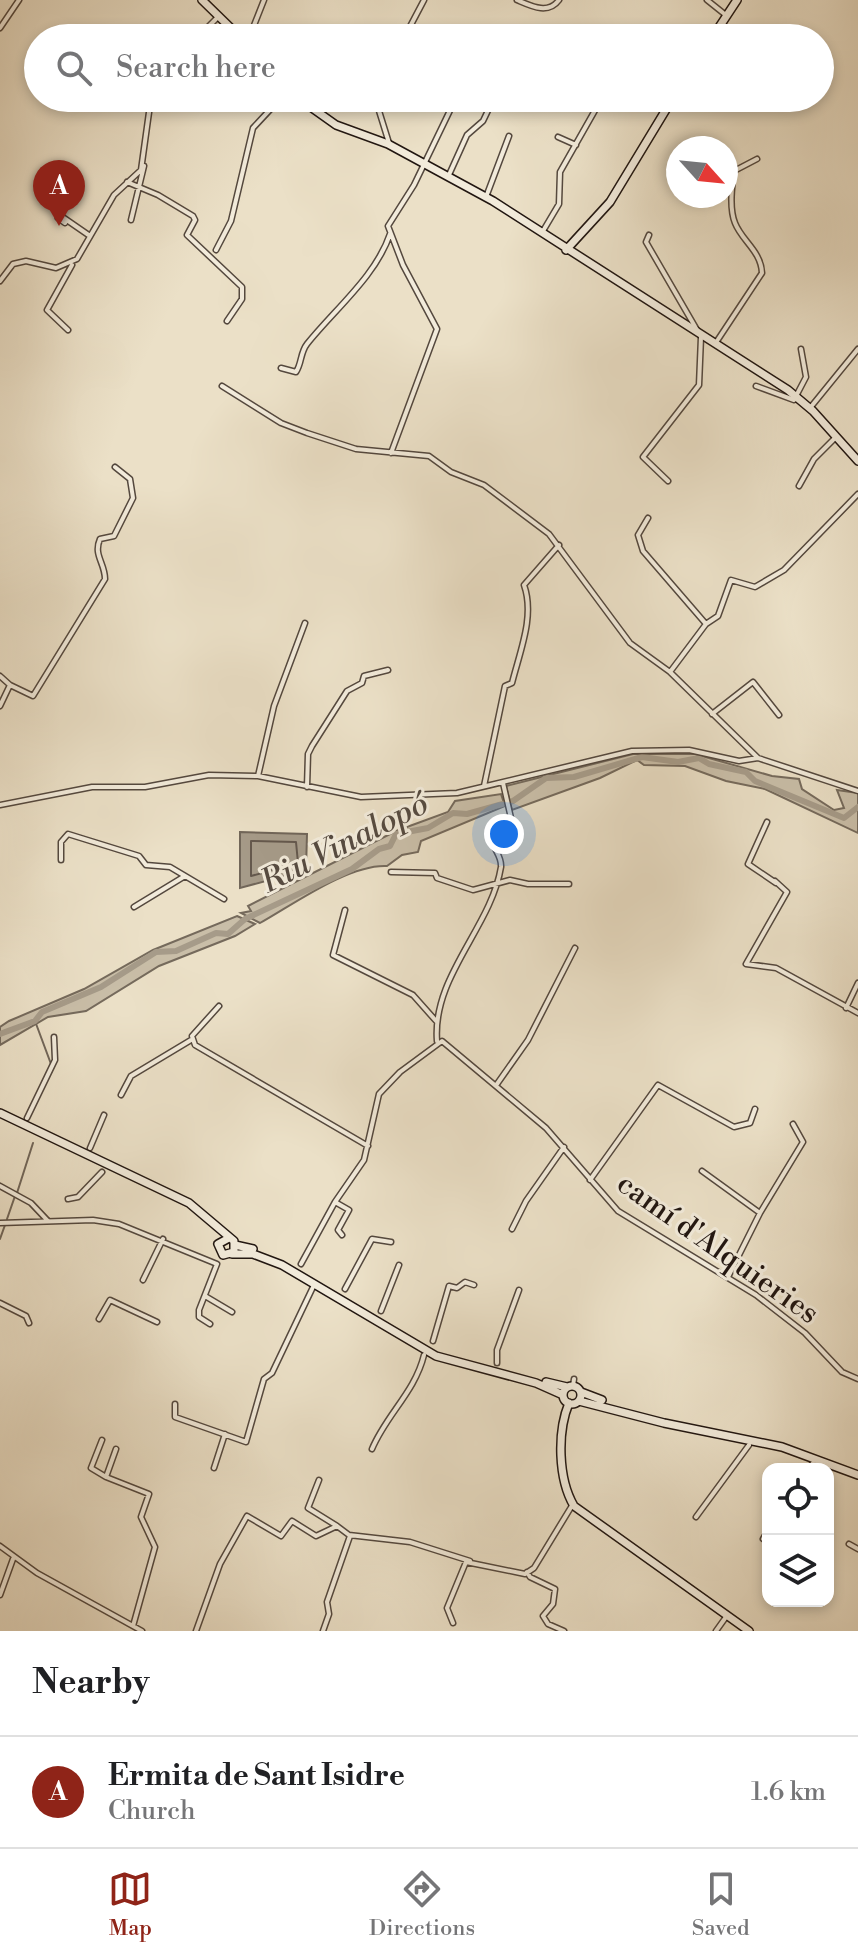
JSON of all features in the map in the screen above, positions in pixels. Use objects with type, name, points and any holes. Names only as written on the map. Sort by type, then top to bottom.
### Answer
[{"type":"main road","points":[[202,0],[227,24]]},
{"type":"main road","points":[[722,24],[737,0]]},
{"type":"main road","points":[[317,112],[336,125],[389,145],[486,197],[797,396],[858,461]]},
{"type":"main road","points":[[566,250],[610,202],[665,112]]},
{"type":"main road","points":[[0,1116],[189,1203],[232,1241],[274,1256],[304,1272],[447,1356],[569,1387],[664,1419],[790,1444],[858,1472]]},
{"type":"main road","points":[[0,1116],[188,1208],[210,1226],[219,1242],[221,1254],[253,1254],[282,1265],[447,1361],[536,1383],[569,1387]]},
{"type":"main road","points":[[219,1242],[232,1241]]},
{"type":"main road","points":[[232,1241],[232,1254]]},
{"type":"main road","points":[[569,1387],[562,1449],[573,1504],[749,1631]]},
{"type":"main road","points":[[579,1401],[581,1392]]},
{"type":"main road","points":[[569,1403],[579,1401],[678,1427],[782,1447],[858,1472]]},
{"type":"street","points":[[0,28],[19,0]]},
{"type":"street","points":[[255,24],[264,0]]},
{"type":"street","points":[[411,24],[424,0]]},
{"type":"street","points":[[517,0],[542,9],[554,6],[559,0]]},
{"type":"street","points":[[707,0],[727,16]]},
{"type":"street","points":[[211,24],[219,16]]},
{"type":"street","points":[[131,220],[140,189],[149,112]]},
{"type":"street","points":[[216,250],[231,221],[253,128],[269,112]]},
{"type":"street","points":[[379,112],[389,145]]},
{"type":"street","points":[[391,453],[437,329],[390,234],[389,221],[424,164],[449,112]]},
{"type":"street","points":[[448,177],[467,135],[483,121],[487,112]]},
{"type":"street","points":[[542,233],[559,204],[560,172],[594,112]]},
{"type":"street","points":[[486,197],[509,136]]},
{"type":"street","points":[[558,137],[576,145]]},
{"type":"street","points":[[715,344],[762,273],[749,241],[734,222],[732,189],[734,171],[757,159]]},
{"type":"street","points":[[68,330],[47,310],[114,195],[136,176],[144,160]]},
{"type":"street","points":[[127,182],[158,195],[193,216],[195,220],[187,235],[242,287],[242,299],[227,321]]},
{"type":"street","points":[[66,220],[90,236]]},
{"type":"street","points":[[281,368],[296,372],[299,369],[306,345],[379,260],[390,234]]},
{"type":"street","points":[[649,235],[646,242],[699,333],[699,385],[643,457],[668,481]]},
{"type":"street","points":[[0,281],[13,264],[26,261],[56,268],[74,262]]},
{"type":"street","points":[[756,386],[794,400],[806,377],[801,349]]},
{"type":"street","points":[[810,408],[856,357],[858,349]]},
{"type":"street","points":[[222,386],[281,423],[356,449],[429,456],[451,472],[477,482],[542,527],[559,545],[630,643],[670,672],[758,758],[858,791]]},
{"type":"street","points":[[799,486],[814,459],[836,437]]},
{"type":"street","points":[[0,676],[10,685],[33,696],[105,579],[97,552],[98,543],[100,539],[114,536],[133,498],[134,488],[130,479],[115,467]]},
{"type":"street","points":[[670,672],[706,624],[718,616],[731,580],[755,587],[784,570],[858,494]]},
{"type":"street","points":[[648,518],[638,535],[643,551],[706,624]]},
{"type":"street","points":[[484,787],[483,776],[505,686],[512,683],[525,633],[530,603],[524,585],[559,545]]},
{"type":"street","points":[[258,776],[274,706],[305,623]]},
{"type":"street","points":[[307,787],[310,750],[347,691],[362,683],[364,676],[388,670]]},
{"type":"street","points":[[712,714],[753,682],[779,715]]},
{"type":"street","points":[[0,706],[10,685]]},
{"type":"street","points":[[0,805],[92,787],[145,787],[209,775],[258,776],[361,797],[391,797],[484,787],[632,751],[689,750],[739,761],[758,758]]},
{"type":"street","points":[[301,1264],[335,1202],[364,1160],[376,1101],[384,1087],[437,1041],[437,1022],[460,954],[483,918],[502,862],[492,838],[510,821],[503,783]]},
{"type":"street","points":[[767,822],[748,864],[785,887],[787,892],[746,964],[776,968],[858,1013]]},
{"type":"street","points":[[61,860],[61,842],[68,834],[139,856],[146,865],[160,864],[224,899]]},
{"type":"street","points":[[391,872],[428,871],[435,873],[437,878],[473,890],[510,880],[528,884],[569,884]]},
{"type":"street","points":[[134,907],[185,876]]},
{"type":"street","points":[[345,910],[333,955],[413,995],[437,1022]]},
{"type":"street","points":[[497,1084],[528,1040],[575,948]]},
{"type":"street","points":[[846,1008],[858,983]]},
{"type":"street","points":[[121,1095],[131,1076],[191,1040],[205,1017],[219,1006]]},
{"type":"street","points":[[27,1118],[55,1060],[54,1037]]},
{"type":"street","points":[[191,1040],[280,1097],[368,1146]]},
{"type":"street","name":"camí d'Alquieries","points":[[437,1041],[449,1044],[470,1065],[497,1084],[564,1147],[618,1211],[728,1277],[784,1316],[842,1372],[858,1379]]},
{"type":"street","points":[[590,1180],[658,1085],[734,1127],[750,1123],[755,1109]]},
{"type":"street","points":[[90,1148],[104,1115]]},
{"type":"street","points":[[728,1277],[760,1213],[803,1142],[793,1124]]},
{"type":"street","points":[[512,1229],[526,1201],[564,1147]]},
{"type":"street","points":[[702,1171],[760,1213]]},
{"type":"street","points":[[68,1199],[78,1197],[102,1172]]},
{"type":"street","points":[[0,1186],[31,1203],[48,1221]]},
{"type":"street","points":[[335,1202],[349,1210],[338,1230],[342,1235]]},
{"type":"street","points":[[0,1223],[104,1221],[163,1239],[217,1264],[199,1317],[210,1324]]},
{"type":"street","points":[[143,1280],[163,1239]]},
{"type":"street","points":[[345,1289],[372,1239],[391,1242]]},
{"type":"street","points":[[381,1311],[399,1265]]},
{"type":"street","points":[[433,1341],[449,1286],[457,1288],[465,1282],[474,1285]]},
{"type":"street","points":[[175,1404],[175,1417],[246,1442],[264,1379],[272,1373],[313,1287]]},
{"type":"street","points":[[497,1363],[497,1350],[519,1290]]},
{"type":"street","points":[[205,1296],[232,1312]]},
{"type":"street","points":[[99,1319],[110,1300],[157,1322]]},
{"type":"street","points":[[0,1303],[26,1316],[29,1323]]},
{"type":"street","points":[[372,1449],[383,1422],[409,1393],[424,1355]]},
{"type":"street","points":[[214,1468],[225,1434]]},
{"type":"street","points":[[102,1440],[91,1468],[149,1494],[141,1517],[155,1547],[133,1626]]},
{"type":"street","points":[[696,1517],[749,1445]]},
{"type":"street","points":[[106,1477],[116,1449]]},
{"type":"street","points":[[319,1480],[308,1508],[350,1536],[410,1542],[492,1569],[527,1572]]},
{"type":"street","points":[[527,1572],[573,1504]]},
{"type":"street","points":[[196,1631],[220,1564],[247,1516],[281,1536],[292,1521],[316,1536],[337,1526]]},
{"type":"street","points":[[323,1631],[329,1614],[327,1602],[350,1536]]},
{"type":"street","points":[[849,1544],[858,1549]]},
{"type":"street","points":[[0,1546],[13,1559],[142,1631]]},
{"type":"street","points":[[0,1595],[13,1559]]},
{"type":"street","points":[[453,1623],[447,1608],[461,1569],[470,1561]]},
{"type":"street","points":[[527,1572],[530,1577],[555,1589],[557,1594],[543,1617],[548,1624],[564,1631]]},
{"type":"street","points":[[716,1631],[727,1615]]},
{"type":"shaded area","points":[[633,754],[695,754],[772,776],[799,779],[802,789],[834,810],[844,808],[837,790],[858,793],[858,833],[765,789],[726,781],[685,766],[644,765],[637,760],[600,778],[512,810],[506,786]]},
{"type":"shaded area","points":[[501,794],[505,806],[421,841],[418,852],[402,855],[387,866],[356,871],[339,878],[260,923],[241,913],[251,911],[248,906],[396,831],[448,812],[455,801]]},
{"type":"shaded area","points":[[237,916],[255,924],[235,936],[159,966],[86,1011],[48,1017],[0,1045],[0,1027],[9,1021],[84,989],[153,950]]},
{"type":"water","points":[[240,832],[307,834],[306,870],[240,888]]},
{"type":"waterway","name":"Riu Vinalopó","points":[[0,1034],[35,1021],[42,1012],[101,987],[156,952],[176,951],[216,933],[228,934],[245,919],[352,869],[379,849],[390,846],[396,834],[428,828],[453,813],[467,814],[513,801],[546,778],[574,777],[642,757],[678,762],[699,758],[709,764],[746,772],[755,781],[844,818],[858,807]]},
{"type":"waterway","points":[[35,1021],[51,1064]]},
{"type":"waterway","points":[[17,1193],[33,1143]]},
{"type":"waterway","points":[[7,1219],[15,1196]]},
{"type":"waterway","points":[[0,1239],[5,1225]]},
{"type":"place","name":"Ermita de Sant Isidre","points":[[59,226]]}]
